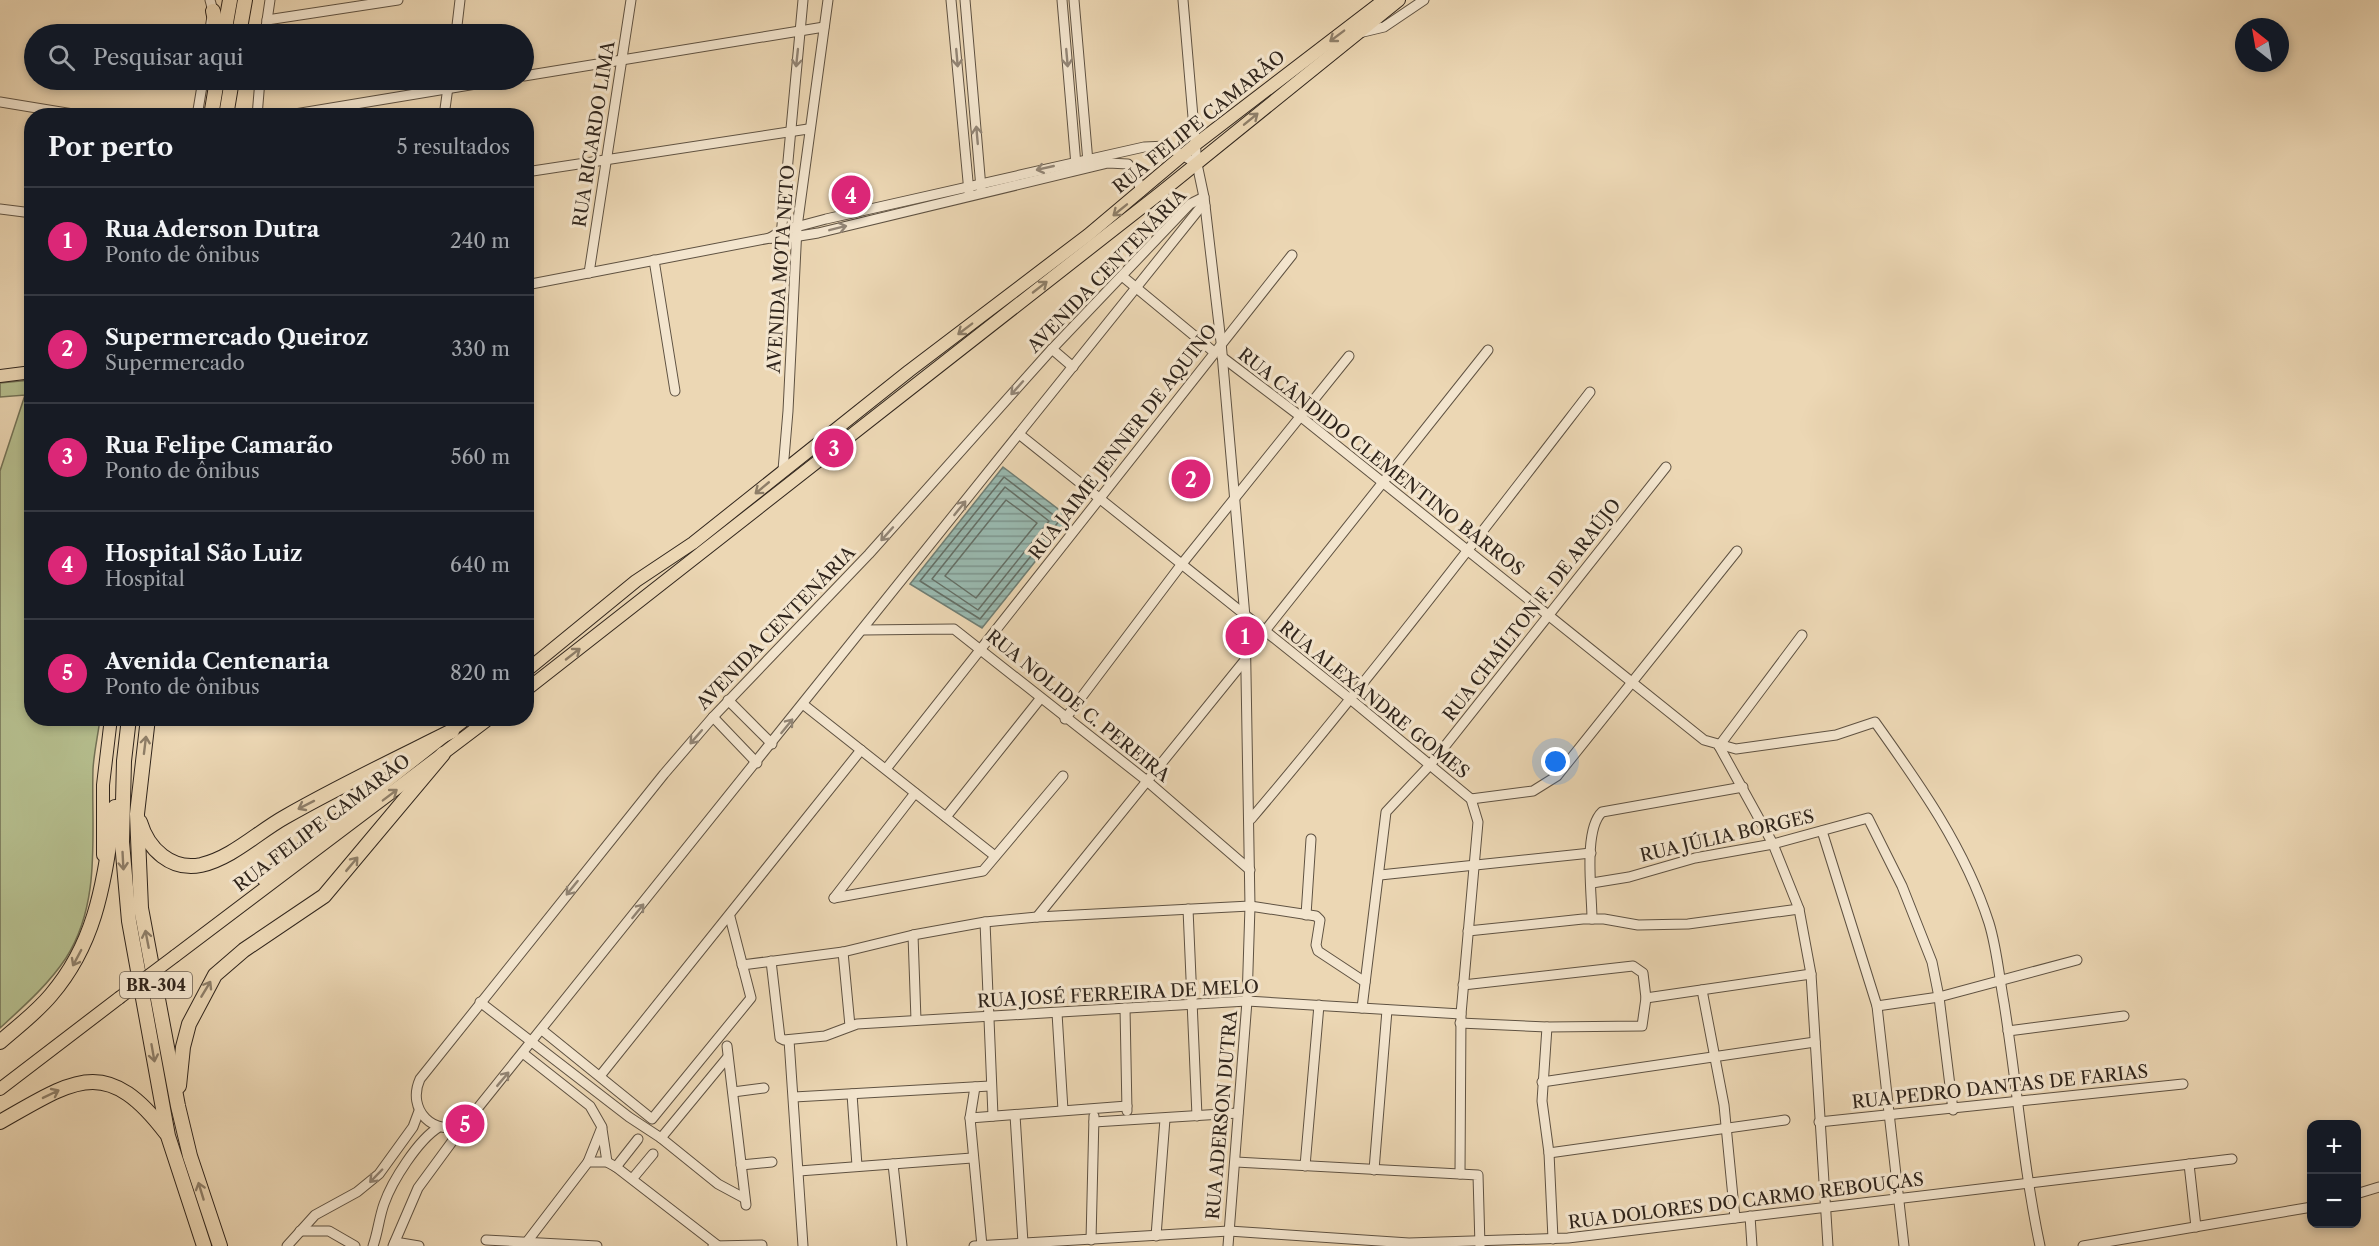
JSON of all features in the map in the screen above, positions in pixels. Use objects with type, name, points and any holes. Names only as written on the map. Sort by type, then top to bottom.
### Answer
[{"type":"highway","points":[[226,24],[230,0]]},
{"type":"highway","points":[[241,24],[244,0]]},
{"type":"highway","points":[[211,6],[216,24]]},
{"type":"highway","points":[[212,108],[215,90]]},
{"type":"highway","points":[[227,108],[230,90]]},
{"type":"highway","name":"BR-304","points":[[128,726],[124,761],[122,842],[124,881],[168,1136],[204,1246]]},
{"type":"highway","name":"BR-304","points":[[147,726],[137,814],[141,908],[178,1106],[190,1156],[220,1246]]},
{"type":"highway","points":[[137,814],[148,841],[162,856],[172,862],[201,865],[236,848],[283,818],[452,730]]},
{"type":"highway","points":[[178,1106],[183,1047],[189,1024],[215,975],[244,950],[324,896],[443,754]]},
{"type":"highway","points":[[0,1042],[49,998],[77,960],[97,914],[124,761]]},
{"type":"highway","points":[[0,1122],[68,1086],[86,1082],[107,1083],[122,1088],[140,1100],[168,1136]]},
{"type":"main road","name":"RUA FELIPE CAMARÃO","points":[[534,664],[636,581],[693,543],[909,371],[1141,192],[1183,154],[1384,0]]},
{"type":"main road","name":"RUA FELIPE CAMARÃO","points":[[534,684],[1201,160],[1399,0]]},
{"type":"main road","points":[[907,390],[901,391],[898,386],[909,371]]},
{"type":"main road","points":[[0,376],[24,373]]},
{"type":"main road","points":[[850,436],[863,420],[859,414],[852,417]]},
{"type":"main road","points":[[598,635],[586,638],[581,630],[636,581]]},
{"type":"main road","points":[[103,883],[103,785],[110,726]]},
{"type":"main road","name":"RUA FELIPE CAMARÃO","points":[[173,954],[457,726]]},
{"type":"main road","name":"RUA FELIPE CAMARÃO","points":[[173,954],[480,726]]},
{"type":"main road","points":[[0,1082],[173,954]]},
{"type":"main road","points":[[0,1089],[118,995]]},
{"type":"street","points":[[266,24],[270,0]]},
{"type":"street","points":[[267,20],[398,0]]},
{"type":"street","points":[[457,24],[460,0]]},
{"type":"street","name":"RUA RICARDO LIMA","points":[[589,273],[631,0]]},
{"type":"street","name":"AVENIDA MOTA NETO","points":[[781,235],[803,0]]},
{"type":"street","name":"AVENIDA MOTA NETO","points":[[783,470],[796,232],[808,129],[828,0]]},
{"type":"street","points":[[951,0],[969,191]]},
{"type":"street","points":[[965,0],[981,188]]},
{"type":"street","points":[[1062,0],[1076,166]]},
{"type":"street","points":[[1074,0],[1088,163]]},
{"type":"street","points":[[1183,0],[1196,144],[1202,165],[1221,342]]},
{"type":"street","name":"RUA FELIPE CAMARÃO","points":[[1359,33],[1384,27],[1424,0]]},
{"type":"street","points":[[210,24],[211,6]]},
{"type":"street","points":[[534,74],[824,27]]},
{"type":"street","points":[[959,86],[972,83]]},
{"type":"street","points":[[198,108],[201,90]]},
{"type":"street","points":[[257,108],[259,90]]},
{"type":"street","points":[[324,108],[418,90]]},
{"type":"street","points":[[445,108],[448,90]]},
{"type":"street","points":[[0,102],[36,108]]},
{"type":"street","points":[[534,171],[808,129]]},
{"type":"street","points":[[534,283],[898,213],[969,191],[1158,145],[1167,146],[1201,160]]},
{"type":"street","points":[[1088,163],[1128,164],[1136,174],[1141,192]]},
{"type":"street","points":[[796,232],[896,203],[969,191]]},
{"type":"street","name":"AVENIDA CENTENÁRIA","points":[[287,1246],[325,1208],[368,1184],[393,1156],[413,1127],[419,1111],[415,1098],[420,1079],[480,1002],[713,717],[869,554],[1052,349],[1190,204],[1204,198]]},
{"type":"street","name":"AVENIDA CENTENÁRIA","points":[[394,1244],[418,1188],[465,1124],[524,1054],[804,705],[1200,208],[1204,198]]},
{"type":"street","points":[[896,203],[898,213]]},
{"type":"street","points":[[0,208],[24,212]]},
{"type":"street","name":"RUA JAIME JENNER DE AQUINO","points":[[886,770],[980,649],[1218,355],[1221,342],[1292,255]]},
{"type":"street","points":[[654,260],[675,391]]},
{"type":"street","name":"RUA CÂNDIDO CLEMENTINO BARROS","points":[[1122,276],[1218,355],[1300,416],[1704,740],[1719,746]]},
{"type":"street","points":[[1052,349],[1073,367]]},
{"type":"street","points":[[1264,632],[1488,350]]},
{"type":"street","name":"RUA ADERSON DUTRA","points":[[1218,355],[1236,496],[1245,617],[1251,819],[1247,1001],[1228,1246]]},
{"type":"street","points":[[1065,719],[1181,565],[1349,356]]},
{"type":"street","points":[[1251,819],[1467,551],[1590,392]]},
{"type":"street","name":"RUA ALEXANDRE GOMES","points":[[1019,434],[1099,501],[1349,698],[1471,799],[1478,822],[1460,1019],[1460,1174]]},
{"type":"street","name":"RUA CHAÍLTON F. DE ARAÚJO","points":[[1362,1008],[1386,812],[1430,765],[1666,467]]},
{"type":"street","points":[[1471,799],[1533,790],[1557,776],[1737,551]]},
{"type":"street","name":"RUA NOLIDE C. PEREIRA","points":[[863,630],[954,629],[1065,719],[1147,781],[1250,870]]},
{"type":"street","points":[[1719,746],[1802,635]]},
{"type":"street","points":[[1037,917],[1245,660]]},
{"type":"street","points":[[946,817],[1040,699]]},
{"type":"street","points":[[728,700],[772,744]]},
{"type":"street","points":[[804,705],[995,856]]},
{"type":"street","points":[[713,717],[757,763]]},
{"type":"street","points":[[1719,746],[1736,749],[1836,735],[1875,722],[1927,793],[1959,851],[1989,925],[2008,1031],[2027,1185],[2040,1246]]},
{"type":"street","points":[[1719,746],[1773,844],[1799,909],[1810,974],[1828,1246]]},
{"type":"street","points":[[600,1076],[730,917],[861,750]]},
{"type":"street","points":[[915,794],[834,898],[983,871],[1063,776]]},
{"type":"street","points":[[1592,919],[1592,883],[1589,872],[1597,816],[1609,810],[1743,787]]},
{"type":"street","name":"RUA JÚLIA BORGES","points":[[1592,883],[1620,879],[1695,858],[1773,844],[1869,818],[1925,940],[1939,997]]},
{"type":"street","points":[[1822,831],[1877,1006],[1904,1246]]},
{"type":"street","points":[[1306,915],[1311,839]]},
{"type":"street","points":[[1380,875],[1591,853]]},
{"type":"street","points":[[742,965],[843,952],[912,935],[985,922],[1037,917],[1250,906],[1316,916],[1320,920],[1316,945],[1318,951],[1365,982]]},
{"type":"street","points":[[1188,909],[1197,1116]]},
{"type":"street","points":[[1468,931],[1592,919],[1638,925],[1688,924],[1799,909]]},
{"type":"street","points":[[542,1030],[652,1119],[751,998],[730,917]]},
{"type":"street","points":[[985,922],[987,1017],[993,1116]]},
{"type":"street","points":[[912,935],[916,1020]]},
{"type":"street","points":[[843,952],[850,1026]]},
{"type":"street","points":[[1877,1006],[1939,997],[2077,960]]},
{"type":"street","points":[[771,962],[794,1097],[803,1246]]},
{"type":"street","points":[[1463,985],[1634,966],[1643,973],[1646,998],[1810,974]]},
{"type":"street","points":[[1702,990],[1727,1129],[1735,1218]]},
{"type":"street","points":[[1939,997],[1953,1110]]},
{"type":"street","name":"RUA JOSÉ FERREIRA DE MELO","points":[[784,1039],[825,1036],[850,1026],[916,1020],[1247,1001],[1387,1010],[1547,1027],[1642,1026],[1646,998]]},
{"type":"street","points":[[480,1002],[629,1117],[661,1138],[718,1184],[745,1202],[727,1046]]},
{"type":"street","points":[[1305,1166],[1319,1005]]},
{"type":"street","points":[[1125,1008],[1127,1120]]},
{"type":"street","points":[[1374,1170],[1387,1010]]},
{"type":"street","points":[[1057,1013],[1063,1110]]},
{"type":"street","points":[[2008,1031],[2124,1016]]},
{"type":"street","points":[[1547,1027],[1542,1101],[1549,1153],[1553,1239]]},
{"type":"street","points":[[1542,1082],[1815,1042]]},
{"type":"street","points":[[524,1054],[590,1106],[602,1127],[611,1165]]},
{"type":"street","points":[[661,1138],[727,1058]]},
{"type":"street","points":[[575,1094],[586,1082]]},
{"type":"street","name":"RUA PEDRO DANTAS DE FARIAS","points":[[1819,1122],[1953,1110],[2183,1084]]},
{"type":"street","points":[[794,1097],[990,1086]]},
{"type":"street","points":[[975,1087],[970,1118],[982,1246]]},
{"type":"street","points":[[733,1092],[764,1088]]},
{"type":"street","points":[[852,1094],[856,1166]]},
{"type":"street","points":[[970,1118],[1127,1106]]},
{"type":"street","points":[[1091,1240],[1094,1108]]},
{"type":"street","points":[[419,1111],[427,1121],[439,1127],[453,1128],[465,1124]]},
{"type":"street","points":[[1094,1122],[1239,1113]]},
{"type":"street","points":[[1015,1115],[1023,1243]]},
{"type":"street","points":[[1156,1236],[1165,1119]]},
{"type":"street","points":[[1549,1153],[1785,1120]]},
{"type":"street","points":[[373,1246],[385,1202],[404,1166],[431,1132],[439,1127]]},
{"type":"street","points":[[526,1243],[588,1162],[602,1127]]},
{"type":"street","points":[[611,1165],[638,1139]]},
{"type":"street","points":[[633,1178],[653,1154]]},
{"type":"street","points":[[393,1156],[404,1166]]},
{"type":"street","points":[[799,1170],[972,1158]]},
{"type":"street","name":"RUA DOLORES DO CARMO REBOUÇAS","points":[[974,1246],[1229,1231],[1388,1244],[1530,1243],[1553,1239],[1569,1242],[1750,1216],[2232,1159]]},
{"type":"street","points":[[588,1162],[611,1165],[633,1178],[717,1245]]},
{"type":"street","points":[[741,1165],[772,1162]]},
{"type":"street","points":[[1236,1162],[1478,1175],[1480,1244]]},
{"type":"street","points":[[893,1164],[902,1246]]},
{"type":"street","points":[[2188,1164],[2196,1227]]},
{"type":"street","points":[[2361,1192],[2379,1187]]},
{"type":"street","points":[[2083,1246],[2113,1243],[2307,1208]]},
{"type":"street","points":[[1750,1216],[1752,1246]]},
{"type":"street","points":[[300,1231],[329,1231],[355,1246]]},
{"type":"street","points":[[486,1240],[597,1246]]},
{"type":"street","points":[[394,1244],[419,1246]]},
{"type":"street","points":[[710,1246],[762,1245]]},
{"type":"green space","points":[[24,381],[24,395],[0,397],[0,383]]},
{"type":"green space","points":[[24,398],[24,726],[99,726],[93,769],[92,866],[85,914],[77,936],[59,968],[35,995],[0,1028],[0,471]]},
{"type":"water","points":[[1003,467],[1070,518],[982,628],[910,584]]},
{"type":"place","name":"Hospital São Luiz","points":[[851,195]]},
{"type":"place","name":"Rua Felipe Camarão","points":[[834,448]]},
{"type":"place","name":"Supermercado Queiroz","points":[[1191,479]]},
{"type":"place","name":"Rua Aderson Dutra","points":[[1245,636]]},
{"type":"place","name":"Avenida Centenaria","points":[[465,1124]]}]
